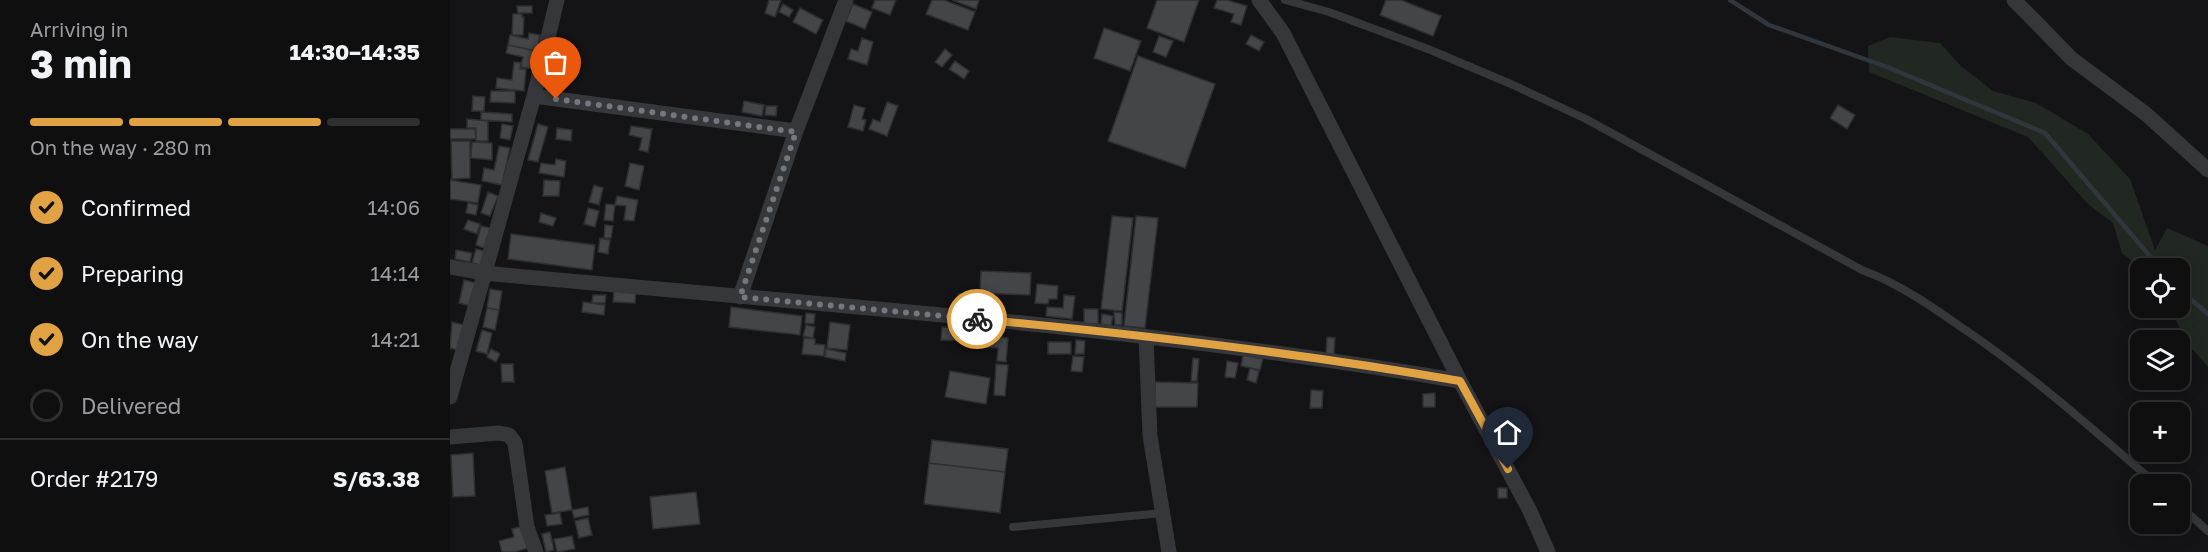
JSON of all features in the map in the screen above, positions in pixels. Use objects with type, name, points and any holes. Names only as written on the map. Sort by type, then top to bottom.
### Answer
[{"type":"street","points":[[450,397],[534,96],[557,0]]},
{"type":"street","points":[[740,297],[796,132],[846,0]]},
{"type":"street","points":[[1259,0],[1283,33],[1460,381],[1529,509],[1548,552]]},
{"type":"street","points":[[2014,0],[2072,59],[2145,114],[2208,170]]},
{"type":"street","points":[[534,96],[796,132]]},
{"type":"street","points":[[450,267],[484,273],[1067,328],[1337,360],[1460,381]]},
{"type":"street","points":[[1146,337],[1150,436],[1169,552]]},
{"type":"street","points":[[450,437],[499,433],[509,435],[515,442],[527,526],[536,552]]},
{"type":"lane","points":[[1285,0],[1329,12],[1428,49],[1586,119],[1862,270],[1919,297],[2009,360],[2144,474]]},
{"type":"lane","points":[[1013,526],[1162,513]]},
{"type":"lane","points":[[2190,515],[2208,531]]},
{"type":"shaded area","points":[[1890,37],[1940,43],[1961,66],[1993,91],[2036,103],[2088,134],[2130,179],[2155,250],[2167,228],[2208,246],[2208,367],[2190,347],[2190,330],[2180,330],[2175,318],[2190,318],[2190,258],[2130,259],[2122,253],[2113,223],[2088,204],[2028,137],[1869,72],[1868,46]]},
{"type":"building","points":[[769,0],[781,0],[775,17],[765,13]]},
{"type":"building","points":[[875,0],[896,0],[890,15],[872,8]]},
{"type":"building","points":[[932,0],[944,0],[975,12],[968,30],[926,14]]},
{"type":"building","points":[[952,0],[979,0],[976,9]]},
{"type":"building","points":[[1157,0],[1199,0],[1184,42],[1147,28]]},
{"type":"building","points":[[1217,0],[1227,0],[1247,6],[1241,25],[1231,22],[1234,14],[1214,8]]},
{"type":"building","points":[[1386,0],[1401,0],[1441,16],[1433,36],[1380,15]]},
{"type":"building","points":[[783,4],[793,10],[789,17],[779,12]]},
{"type":"building","points":[[853,4],[872,12],[865,29],[846,21]]},
{"type":"building","points":[[517,6],[532,6],[532,13],[518,13]]},
{"type":"building","points":[[800,8],[823,20],[816,34],[793,22]]},
{"type":"building","points":[[513,14],[522,14],[524,17],[523,35],[512,35]]},
{"type":"building","points":[[1104,28],[1141,41],[1130,71],[1094,58]]},
{"type":"building","points":[[529,33],[540,35],[537,51],[508,45],[510,35],[528,39]]},
{"type":"building","points":[[1251,35],[1264,42],[1259,51],[1246,44]]},
{"type":"building","points":[[1159,36],[1173,41],[1166,57],[1153,52]]},
{"type":"building","points":[[862,38],[873,42],[867,65],[848,59],[851,49],[858,51]]},
{"type":"building","points":[[508,45],[537,51],[533,69],[521,67],[523,57],[506,53]]},
{"type":"building","points":[[945,49],[952,55],[942,67],[935,62]]},
{"type":"building","points":[[1138,56],[1215,84],[1185,168],[1108,141]]},
{"type":"building","points":[[955,61],[969,71],[964,79],[949,69]]},
{"type":"building","points":[[514,62],[521,63],[520,69],[526,69],[524,91],[496,88],[497,78],[512,80]]},
{"type":"building","points":[[491,91],[515,91],[515,103],[490,102]]},
{"type":"building","points":[[473,96],[485,97],[484,111],[472,111]]},
{"type":"building","points":[[744,101],[764,105],[762,116],[742,112]]},
{"type":"building","points":[[887,102],[898,106],[887,136],[869,129],[873,119],[880,122]]},
{"type":"building","points":[[854,105],[865,108],[862,119],[866,120],[863,131],[848,127]]},
{"type":"building","points":[[1838,105],[1855,115],[1847,129],[1830,118]]},
{"type":"building","points":[[766,106],[777,106],[776,116],[765,115]]},
{"type":"building","points":[[481,112],[512,114],[512,122],[481,120]]},
{"type":"building","points":[[467,119],[488,121],[488,141],[476,141],[476,128],[467,128]]},
{"type":"building","points":[[502,124],[513,126],[510,140],[500,138]]},
{"type":"building","points":[[538,124],[548,127],[538,162],[528,160]]},
{"type":"building","points":[[631,126],[652,129],[648,152],[639,150],[642,138],[629,135]]},
{"type":"building","points":[[557,128],[572,130],[571,141],[556,139]]},
{"type":"building","points":[[450,129],[475,129],[476,139],[450,139]]},
{"type":"building","points":[[451,141],[470,141],[470,178],[452,179]]},
{"type":"building","points":[[472,142],[492,143],[492,160],[471,158]]},
{"type":"building","points":[[499,146],[510,148],[502,185],[482,181],[484,168],[494,170]]},
{"type":"building","points":[[556,159],[566,161],[564,177],[539,173],[541,163],[555,165]]},
{"type":"building","points":[[630,163],[644,166],[639,190],[625,186]]},
{"type":"building","points":[[450,180],[481,185],[478,203],[450,199]]},
{"type":"building","points":[[544,180],[560,181],[559,196],[543,196]]},
{"type":"building","points":[[594,185],[603,188],[599,205],[589,202]]},
{"type":"building","points":[[488,192],[498,196],[490,216],[481,213]]},
{"type":"building","points":[[617,196],[638,200],[634,221],[624,220],[626,206],[615,205]]},
{"type":"building","points":[[468,203],[478,205],[476,215],[466,213]]},
{"type":"building","points":[[606,204],[615,205],[613,221],[604,220]]},
{"type":"building","points":[[588,208],[599,211],[595,227],[584,224]]},
{"type":"building","points":[[541,213],[556,218],[553,226],[539,222]]},
{"type":"building","points":[[1112,216],[1133,218],[1122,311],[1101,309]]},
{"type":"building","points":[[1136,216],[1158,218],[1145,328],[1124,326]]},
{"type":"building","points":[[468,220],[480,224],[477,234],[464,229]]},
{"type":"building","points":[[605,225],[613,226],[611,238],[604,238]]},
{"type":"building","points":[[481,226],[490,228],[484,248],[476,245]]},
{"type":"building","points":[[511,234],[595,245],[592,270],[508,259]]},
{"type":"building","points":[[600,238],[610,240],[608,254],[598,252]]},
{"type":"building","points":[[476,249],[485,251],[481,265],[472,263]]},
{"type":"building","points":[[456,250],[472,253],[470,262],[455,259]]},
{"type":"building","points":[[981,271],[1031,273],[1030,295],[980,293]]},
{"type":"building","points":[[464,280],[476,283],[471,306],[459,303]]},
{"type":"building","points":[[1037,284],[1058,286],[1057,299],[1049,299],[1048,304],[1035,303]]},
{"type":"building","points":[[490,289],[502,291],[499,310],[487,308]]},
{"type":"building","points":[[614,290],[636,291],[635,303],[613,302]]},
{"type":"building","points":[[958,294],[967,294],[966,309],[957,309]]},
{"type":"building","points":[[593,295],[606,295],[605,303],[592,303]]},
{"type":"building","points":[[1064,295],[1075,296],[1072,319],[1046,316],[1047,307],[1063,308]]},
{"type":"building","points":[[583,302],[605,305],[604,315],[582,312]]},
{"type":"building","points":[[731,307],[802,316],[800,335],[729,327]]},
{"type":"building","points":[[487,308],[499,310],[495,330],[483,327]]},
{"type":"building","points":[[1084,309],[1098,309],[1098,324],[1084,324]]},
{"type":"building","points":[[1114,312],[1122,313],[1122,325],[1115,325]]},
{"type":"building","points":[[806,313],[815,314],[814,324],[805,323]]},
{"type":"building","points":[[1102,314],[1113,316],[1111,326],[1101,324]]},
{"type":"building","points":[[452,322],[464,325],[458,350],[450,348]]},
{"type":"building","points":[[830,322],[850,325],[847,350],[827,348]]},
{"type":"building","points":[[806,325],[815,327],[813,338],[803,336]]},
{"type":"building","points":[[942,327],[967,328],[966,341],[941,340]]},
{"type":"building","points":[[482,330],[492,333],[487,354],[476,351]]},
{"type":"building","points":[[984,336],[1008,338],[1006,362],[997,361],[998,348],[983,347]]},
{"type":"building","points":[[1327,337],[1335,338],[1334,355],[1326,354]]},
{"type":"building","points":[[804,338],[815,339],[815,344],[825,345],[824,356],[802,354]]},
{"type":"building","points":[[1076,340],[1085,341],[1084,354],[1075,354]]},
{"type":"building","points":[[1048,342],[1071,342],[1071,354],[1048,354]]},
{"type":"building","points":[[491,349],[500,354],[496,362],[487,357]]},
{"type":"building","points":[[826,349],[846,353],[845,361],[825,357]]},
{"type":"building","points":[[1243,355],[1263,359],[1260,370],[1241,366]]},
{"type":"building","points":[[1073,356],[1084,357],[1082,372],[1071,371]]},
{"type":"building","points":[[1193,358],[1199,359],[1197,381],[1191,381]]},
{"type":"building","points":[[1227,361],[1238,363],[1235,378],[1225,377]]},
{"type":"building","points":[[501,364],[513,364],[514,382],[502,382]]},
{"type":"building","points":[[996,364],[1008,365],[1005,396],[994,395]]},
{"type":"building","points":[[1250,368],[1259,371],[1256,383],[1247,380]]},
{"type":"building","points":[[950,371],[990,378],[986,404],[945,397]]},
{"type":"building","points":[[1155,382],[1198,383],[1197,407],[1155,407]]},
{"type":"building","points":[[1311,390],[1323,391],[1322,408],[1310,408]]},
{"type":"building","points":[[1435,393],[1435,407],[1423,407],[1423,394]]},
{"type":"building","points":[[932,440],[1008,449],[1005,472],[929,463]]},
{"type":"building","points":[[473,453],[475,496],[453,497],[451,455]]},
{"type":"building","points":[[929,463],[1005,472],[1000,513],[924,504]]},
{"type":"building","points":[[565,467],[572,510],[552,513],[545,471]]},
{"type":"building","points":[[1498,488],[1507,488],[1507,498],[1498,498]]},
{"type":"building","points":[[696,492],[700,524],[653,529],[650,497]]},
{"type":"building","points":[[588,507],[589,515],[574,518],[572,510]]},
{"type":"building","points":[[560,513],[562,524],[547,526],[545,515]]},
{"type":"building","points":[[588,518],[592,535],[579,538],[575,521]]},
{"type":"building","points":[[524,526],[529,548],[502,552],[499,541],[514,537],[512,529]]},
{"type":"building","points":[[550,532],[554,550],[546,552],[542,534]]},
{"type":"building","points":[[572,536],[575,549],[557,552],[554,539]]},
{"type":"waterway","points":[[1730,0],[1769,25],[1887,67],[2045,133],[2151,258]]},
{"type":"waterway","points":[[2190,299],[2208,314]]},
{"type":"way so far","points":[[556,99],[796,132],[740,297],[977,319]]},
{"type":"route","points":[[977,319],[1337,360],[1460,381],[1508,469]]}]
